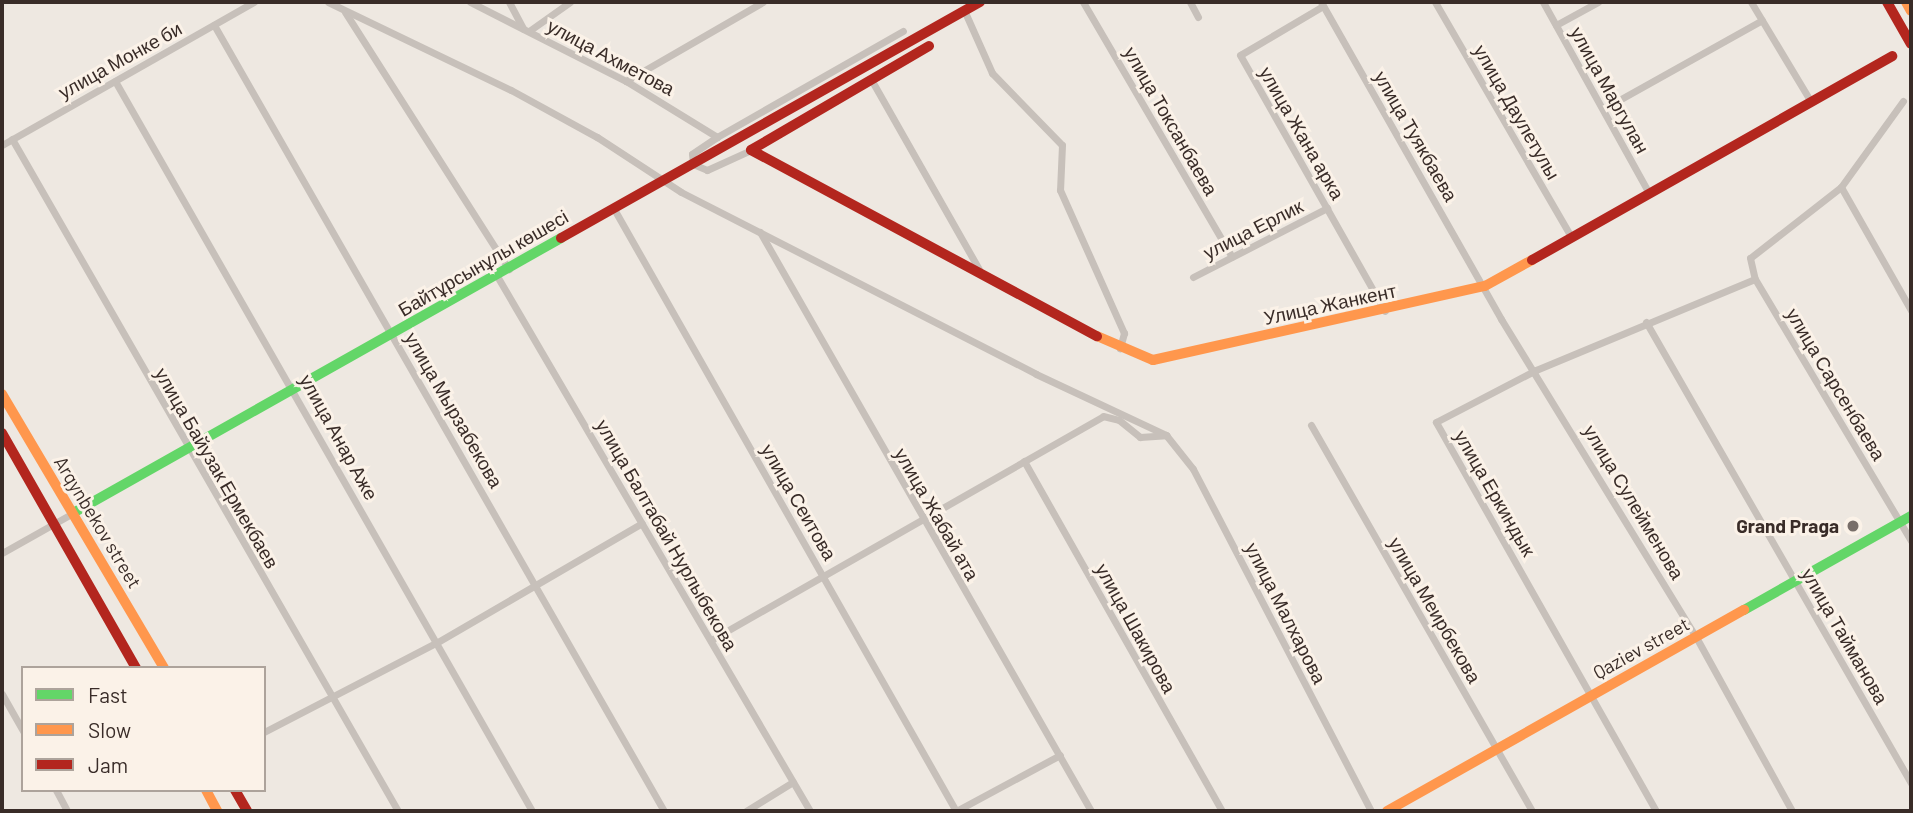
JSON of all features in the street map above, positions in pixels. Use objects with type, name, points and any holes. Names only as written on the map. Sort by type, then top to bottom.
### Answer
[{"type":"street","name":"улица Монке би","points":[[2,145],[254,2]]},
{"type":"street","points":[[328,2],[511,90],[597,137],[650,174],[667,179],[681,192],[1036,374],[1166,435]]},
{"type":"street","name":"улица Ахметова","points":[[470,2],[626,81],[699,123],[717,137]]},
{"type":"street","points":[[509,2],[526,30],[569,2]]},
{"type":"street","points":[[626,81],[763,2]]},
{"type":"street","name":"Байтұрсынұлы көшесі","points":[[2,553],[188,451],[980,2]]},
{"type":"street","name":"улица Токсанбаева","points":[[1083,2],[1232,257]]},
{"type":"street","points":[[1190,2],[1198,17]]},
{"type":"street","name":"улица Даулетулы","points":[[1435,2],[1571,237]]},
{"type":"street","name":"улица Маргулан","points":[[1543,2],[1649,193]]},
{"type":"street","points":[[1556,25],[1598,2]]},
{"type":"street","points":[[1751,2],[1811,102]]},
{"type":"street","points":[[1887,2],[1911,44]]},
{"type":"street","points":[[1906,2],[1911,11]]},
{"type":"street","name":"улица Жана арка","points":[[1322,4],[1240,55],[1385,311]]},
{"type":"street","name":"улица Туякбаева","points":[[1322,4],[1485,286]]},
{"type":"street","points":[[964,10],[992,73],[1062,145],[1060,190],[1124,332],[1120,348]]},
{"type":"street","points":[[345,12],[509,269]]},
{"type":"street","points":[[1602,109],[1762,20]]},
{"type":"street","name":"улица Мырзабекова","points":[[214,25],[664,811]]},
{"type":"street","points":[[903,30],[717,137],[692,154],[693,164],[707,170],[751,150],[929,46]]},
{"type":"street","name":"Улица Жанкент","points":[[751,150],[767,156],[1120,348],[1153,360],[1385,311],[1485,286],[1892,56]]},
{"type":"street","name":"улица Анар Аже","points":[[115,80],[532,811]]},
{"type":"street","points":[[872,80],[979,270]]},
{"type":"street","points":[[1755,279],[1750,258],[1841,187],[1903,102]]},
{"type":"street","name":"улица Байузак Ермекбаев","points":[[12,139],[188,451],[398,811]]},
{"type":"street","points":[[1841,187],[1911,310]]},
{"type":"street","name":"улица Ерлик","points":[[1193,277],[1327,208]]},
{"type":"street","name":"улица Сеитова","points":[[614,209],[956,811],[1060,755]]},
{"type":"street","name":"улица Жабай ата","points":[[760,231],[920,519],[1091,811]]},
{"type":"street","name":"улица Балтабай Нурлыбекова","points":[[497,275],[810,811]]},
{"type":"street","name":"улица Еркиндык","points":[[1656,811],[1436,422],[1536,370],[1646,322],[1755,279]]},
{"type":"street","name":"улица Сарсенбаева","points":[[1755,279],[1906,519],[1911,541]]},
{"type":"street","name":"улица Сулейменова","points":[[1485,286],[1696,637],[1792,811]]},
{"type":"street","name":"улица Тайманова","points":[[1646,322],[1911,783]]},
{"type":"street","name":"Arqynbekov street","points":[[2,394],[163,666]]},
{"type":"street","points":[[711,640],[1103,416],[1119,420],[1140,438],[1166,435]]},
{"type":"street","name":"улица Меирбекова","points":[[1311,425],[1532,811]]},
{"type":"street","name":"Arqynbekov street","points":[[2,433],[135,666]]},
{"type":"street","name":"улица Малхарова","points":[[1166,435],[1193,469],[1371,811]]},
{"type":"street","name":"улица Шакирова","points":[[1024,461],[1222,811]]},
{"type":"street","name":"Qaziev street","points":[[1392,810],[1906,519]]},
{"type":"street","points":[[266,731],[436,642],[642,523]]},
{"type":"street","points":[[2,694],[21,727]]},
{"type":"street","points":[[746,811],[793,782]]},
{"type":"street","points":[[57,792],[67,811]]},
{"type":"street","points":[[207,792],[217,811]]},
{"type":"street","points":[[236,792],[247,811]]},
{"type":"traffic: fast","points":[[73,513],[561,238]]},
{"type":"traffic: fast","points":[[1744,610],[1911,516]]},
{"type":"traffic: slow","points":[[1906,2],[1911,11]]},
{"type":"traffic: slow","points":[[1097,336],[1153,360],[1485,286],[1532,260]]},
{"type":"traffic: slow","points":[[2,394],[163,666]]},
{"type":"traffic: slow","points":[[1387,811],[1744,610]]},
{"type":"traffic: slow","points":[[207,792],[217,811]]},
{"type":"traffic: jam","points":[[561,238],[980,2]]},
{"type":"traffic: jam","points":[[1887,2],[1911,44]]},
{"type":"traffic: jam","points":[[929,46],[751,150],[1097,336]]},
{"type":"traffic: jam","points":[[1532,260],[1892,56]]},
{"type":"traffic: jam","points":[[2,433],[135,666]]},
{"type":"traffic: jam","points":[[236,792],[247,811]]},
{"type":"place","name":"Grand Praga","points":[[1853,526]]}]
